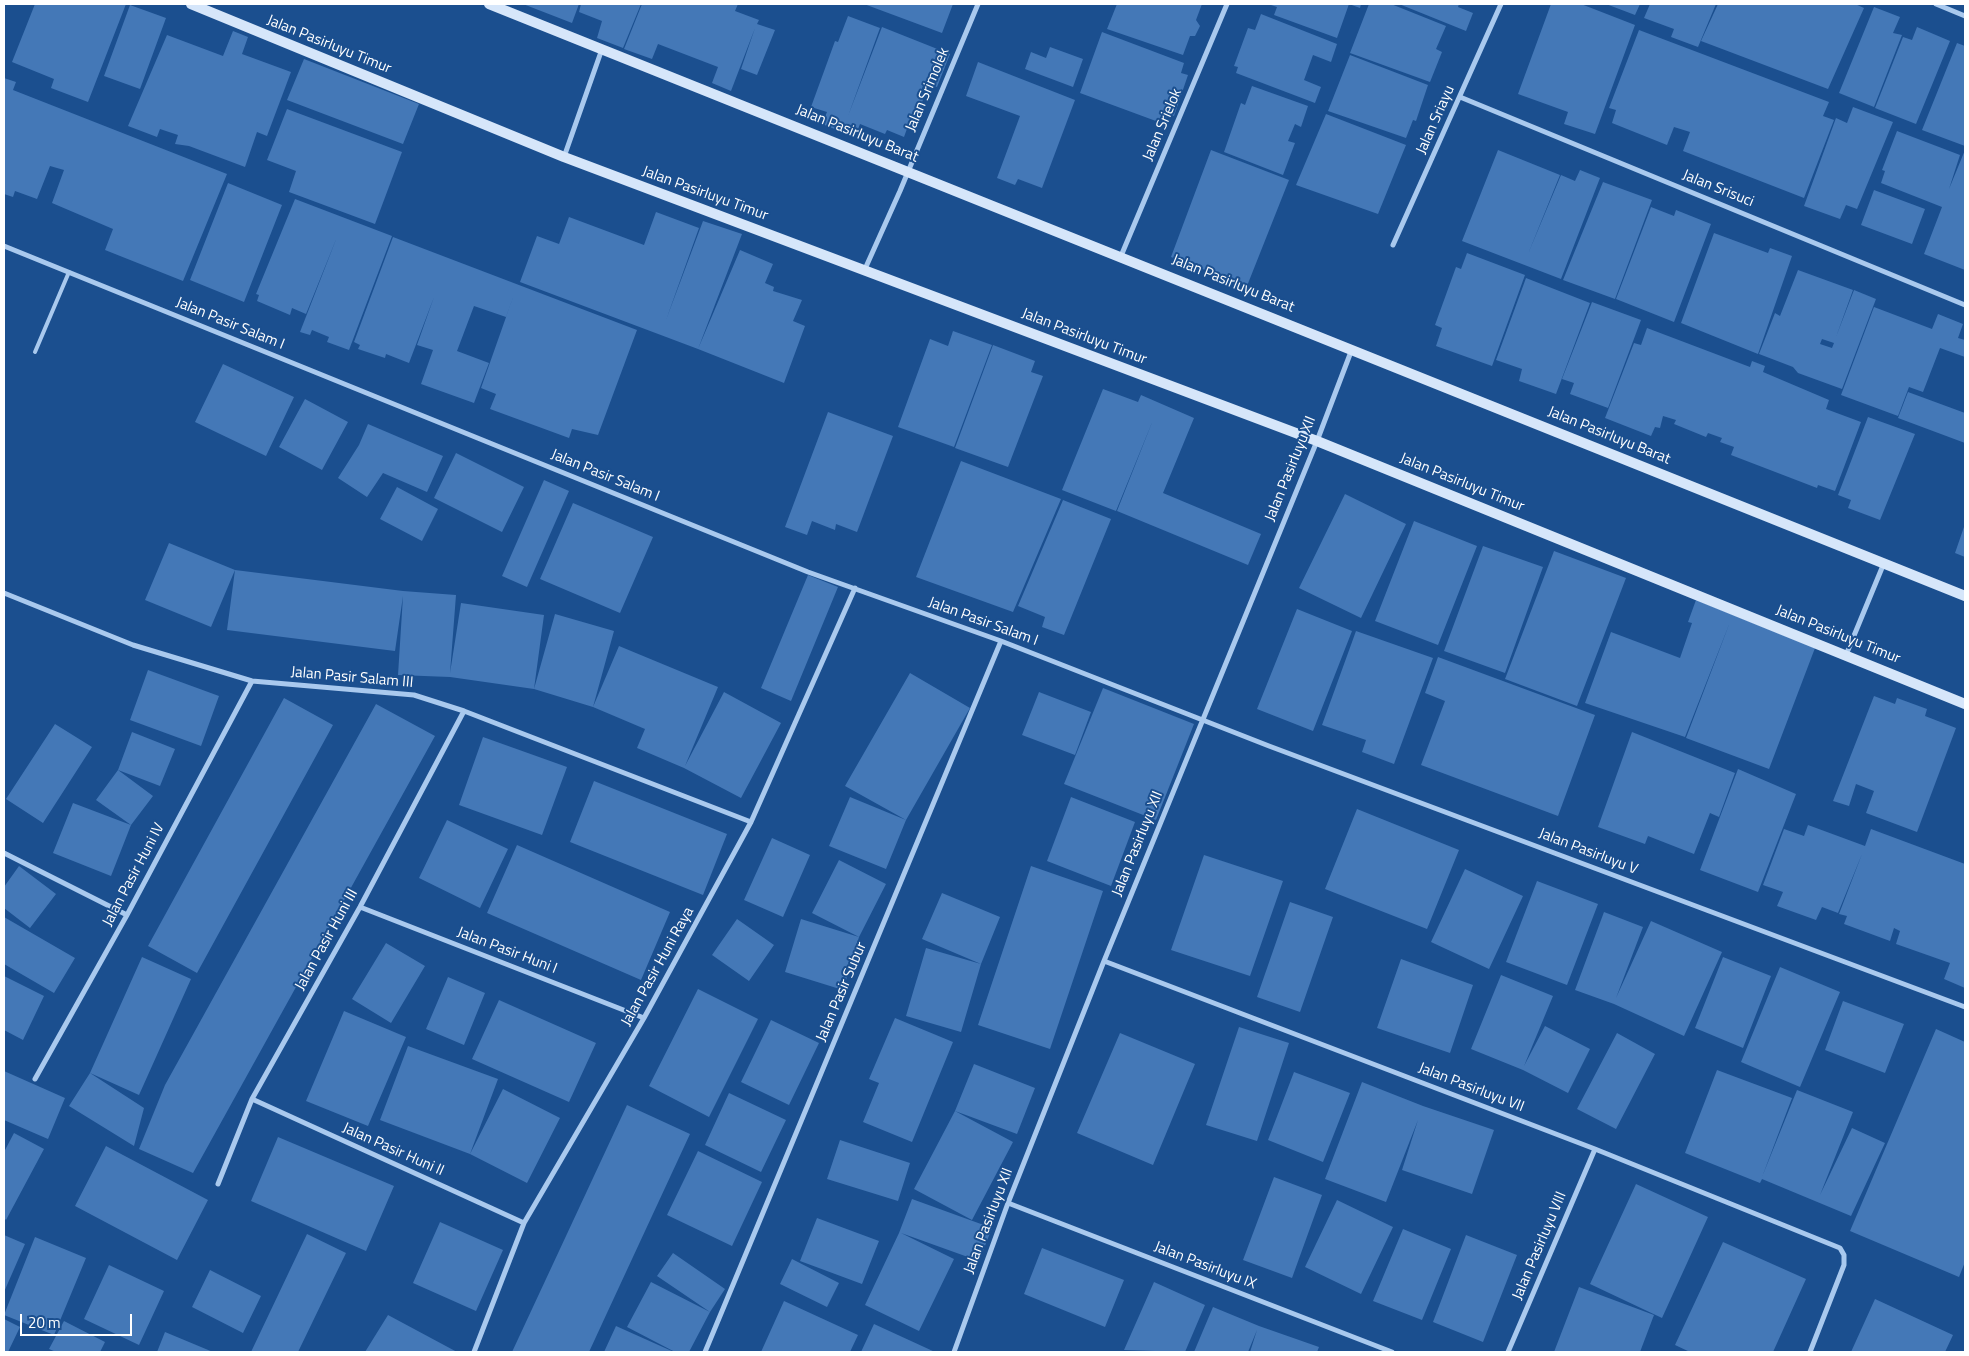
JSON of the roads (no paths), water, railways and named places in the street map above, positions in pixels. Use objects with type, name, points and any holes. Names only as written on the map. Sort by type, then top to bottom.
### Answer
[{"type":"street","name":"Jalan Pasirluyu Timur","points":[[191,4],[564,157],[1317,441],[1965,704]]},
{"type":"street","name":"Jalan Pasirluyu Barat","points":[[489,4],[1352,348],[1965,596]]},
{"type":"street","name":"Jalan Srimolek","points":[[865,269],[909,171],[978,4]]},
{"type":"street","name":"Jalan Srielok","points":[[1121,256],[1227,4]]},
{"type":"street","name":"Jalan Sriayu","points":[[1394,245],[1501,4]]},
{"type":"street","points":[[1936,4],[1965,16]]},
{"type":"street","points":[[564,157],[602,48]]},
{"type":"street","name":"Jalan Srisuci","points":[[1460,97],[1965,305]]},
{"type":"street","name":"Jalan Pasir Salam I","points":[[4,246],[808,572],[1002,641],[1201,720]]},
{"type":"street","name":"Jalan Pasirluyu XII","points":[[954,1352],[1008,1203],[1201,720],[1317,441],[1352,348]]},
{"type":"street","points":[[1846,655],[1884,562]]},
{"type":"street","name":"Jalan Pasir Huni Raya","points":[[474,1352],[524,1223],[644,1018],[751,822],[855,588]]},
{"type":"street","name":"Jalan Pasir Salam III","points":[[4,593],[133,644],[252,682],[414,695],[464,711],[751,822]]},
{"type":"street","name":"Jalan Pasir Subur","points":[[705,1352],[1002,641]]},
{"type":"street","name":"Jalan Pasir Huni IV","points":[[35,1079],[127,915],[252,682]]},
{"type":"street","name":"Jalan Pasir Huni III","points":[[218,1184],[252,1099],[360,908],[464,711]]},
{"type":"street","name":"Jalan Pasirluyu V","points":[[1201,720],[1965,1008]]},
{"type":"street","points":[[4,852],[127,915]]},
{"type":"street","name":"Jalan Pasir Huni I","points":[[360,908],[644,1018]]},
{"type":"street","name":"Jalan Pasirluyu VII","points":[[1104,961],[1595,1149],[1840,1248],[1845,1259],[1810,1352]]},
{"type":"street","name":"Jalan Pasir Huni II","points":[[252,1099],[524,1223]]},
{"type":"street","name":"Jalan Pasirluyu VIII","points":[[1508,1352],[1595,1149]]},
{"type":"street","name":"Jalan Pasirluyu IX","points":[[1008,1203],[1392,1352]]},
{"type":"lane","points":[[35,352],[69,272]]}]
